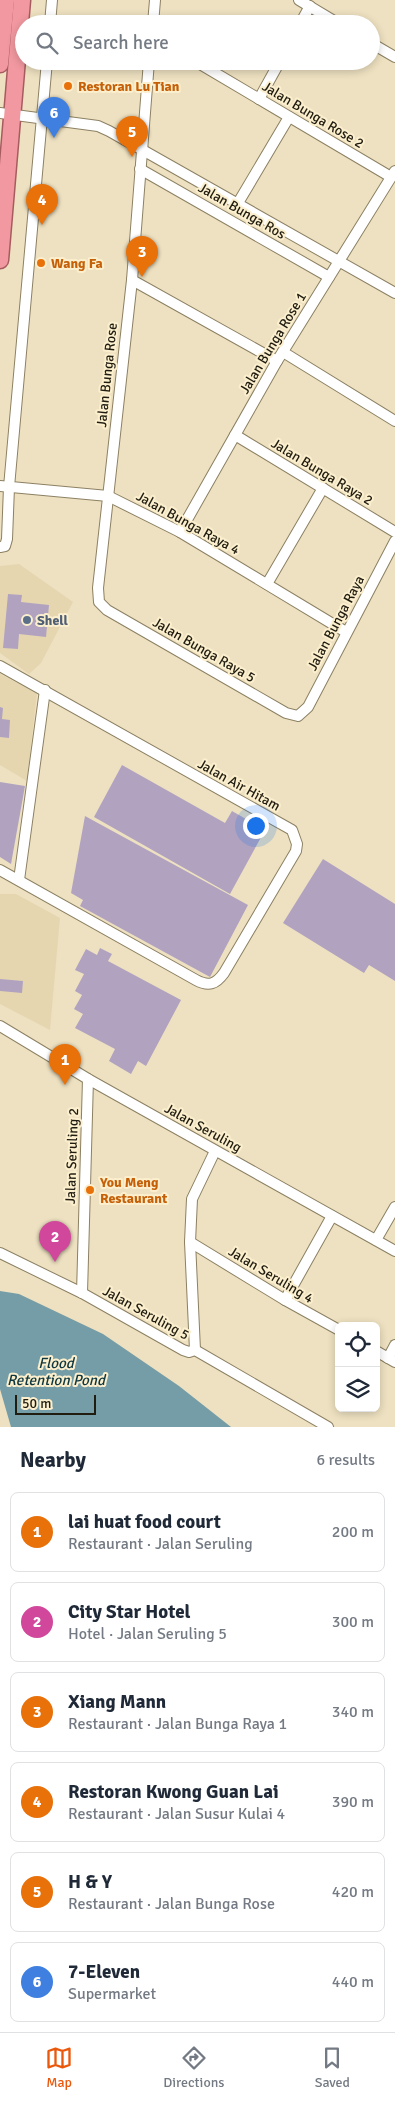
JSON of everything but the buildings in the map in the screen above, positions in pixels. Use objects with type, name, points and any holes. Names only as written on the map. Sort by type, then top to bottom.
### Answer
[{"type":"highway","points":[[0,260],[7,114],[8,23],[6,0]]},
{"type":"highway","points":[[0,64],[8,23],[22,0]]},
{"type":"street","points":[[51,15],[52,0]]},
{"type":"street","points":[[154,15],[155,0]]},
{"type":"street","points":[[299,0],[324,15]]},
{"type":"street","points":[[305,15],[310,6]]},
{"type":"street","points":[[380,47],[394,53]]},
{"type":"street","points":[[0,547],[6,546],[7,539],[4,487],[45,70]]},
{"type":"street","name":"Jalan Bunga Rose","points":[[100,602],[98,588],[132,280],[148,70]]},
{"type":"street","name":"Jalan Bunga Rose 2","points":[[210,70],[393,174]]},
{"type":"street","points":[[259,99],[275,70]]},
{"type":"street","points":[[7,114],[98,126],[123,137],[142,150],[395,293]]},
{"type":"street","points":[[238,204],[289,116]]},
{"type":"street","name":"Jalan Bunga Ros","points":[[140,168],[329,278]]},
{"type":"street","name":"Jalan Bunga Rose 1","points":[[180,532],[277,361],[393,174]]},
{"type":"street","points":[[132,280],[277,361]]},
{"type":"street","points":[[283,352],[395,421]]},
{"type":"street","name":"Jalan Bunga Raya 2","points":[[235,435],[395,532]]},
{"type":"street","name":"Jalan Bunga Raya 4","points":[[4,487],[108,496],[180,532],[346,632]]},
{"type":"street","points":[[267,584],[323,488]]},
{"type":"street","name":"Jalan Bunga Raya","points":[[298,716],[308,706],[395,541]]},
{"type":"street","name":"Jalan Bunga Raya 5","points":[[100,602],[107,610],[286,713],[298,716]]},
{"type":"street","name":"Jalan Air Hitam","points":[[0,666],[292,830],[296,836],[296,851],[224,973],[218,982],[211,985],[203,984],[19,880]]},
{"type":"street","points":[[0,870],[19,880],[45,690]]},
{"type":"street","name":"Jalan Seruling","points":[[0,1026],[88,1079],[395,1251]]},
{"type":"street","name":"Jalan Seruling 2","points":[[82,1293],[88,1079]]},
{"type":"street","points":[[195,1350],[190,1242],[192,1198],[215,1151]]},
{"type":"street","points":[[376,1240],[395,1207]]},
{"type":"street","points":[[285,1300],[332,1216]]},
{"type":"street","name":"Jalan Seruling 4","points":[[190,1242],[285,1300],[335,1328]]},
{"type":"street","name":"Jalan Seruling 5","points":[[0,1253],[82,1293],[183,1350],[189,1352],[195,1350],[328,1427]]},
{"type":"street","points":[[380,1353],[391,1360],[395,1345]]},
{"type":"shaded area","points":[[19,564],[73,602],[41,663],[29,674],[0,653],[0,566]]},
{"type":"shaded area","points":[[0,674],[37,693],[27,781],[0,765]]},
{"type":"shaded area","points":[[0,894],[16,894],[60,918],[50,1030],[0,1004]]},
{"type":"water","name":"Flood Retention Pond","points":[[0,1291],[19,1294],[103,1334],[179,1386],[231,1427],[11,1427],[0,1389]]},
{"type":"place","name":"Restoran Lu Tian","points":[[68,86]]},
{"type":"place","name":"7-Eleven","points":[[54,138]]},
{"type":"place","name":"H & Y","points":[[132,157]]},
{"type":"place","name":"Restoran Kwong Guan Lai","points":[[42,225]]},
{"type":"place","name":"Wang Fa","points":[[41,263]]},
{"type":"place","name":"Xiang Mann","points":[[142,277]]},
{"type":"place","name":"Shell","points":[[27,620]]},
{"type":"place","name":"lai huat food court","points":[[65,1085]]},
{"type":"place","name":"You Meng Restaurant","points":[[90,1190]]},
{"type":"place","name":"City Star Hotel","points":[[55,1262]]}]
